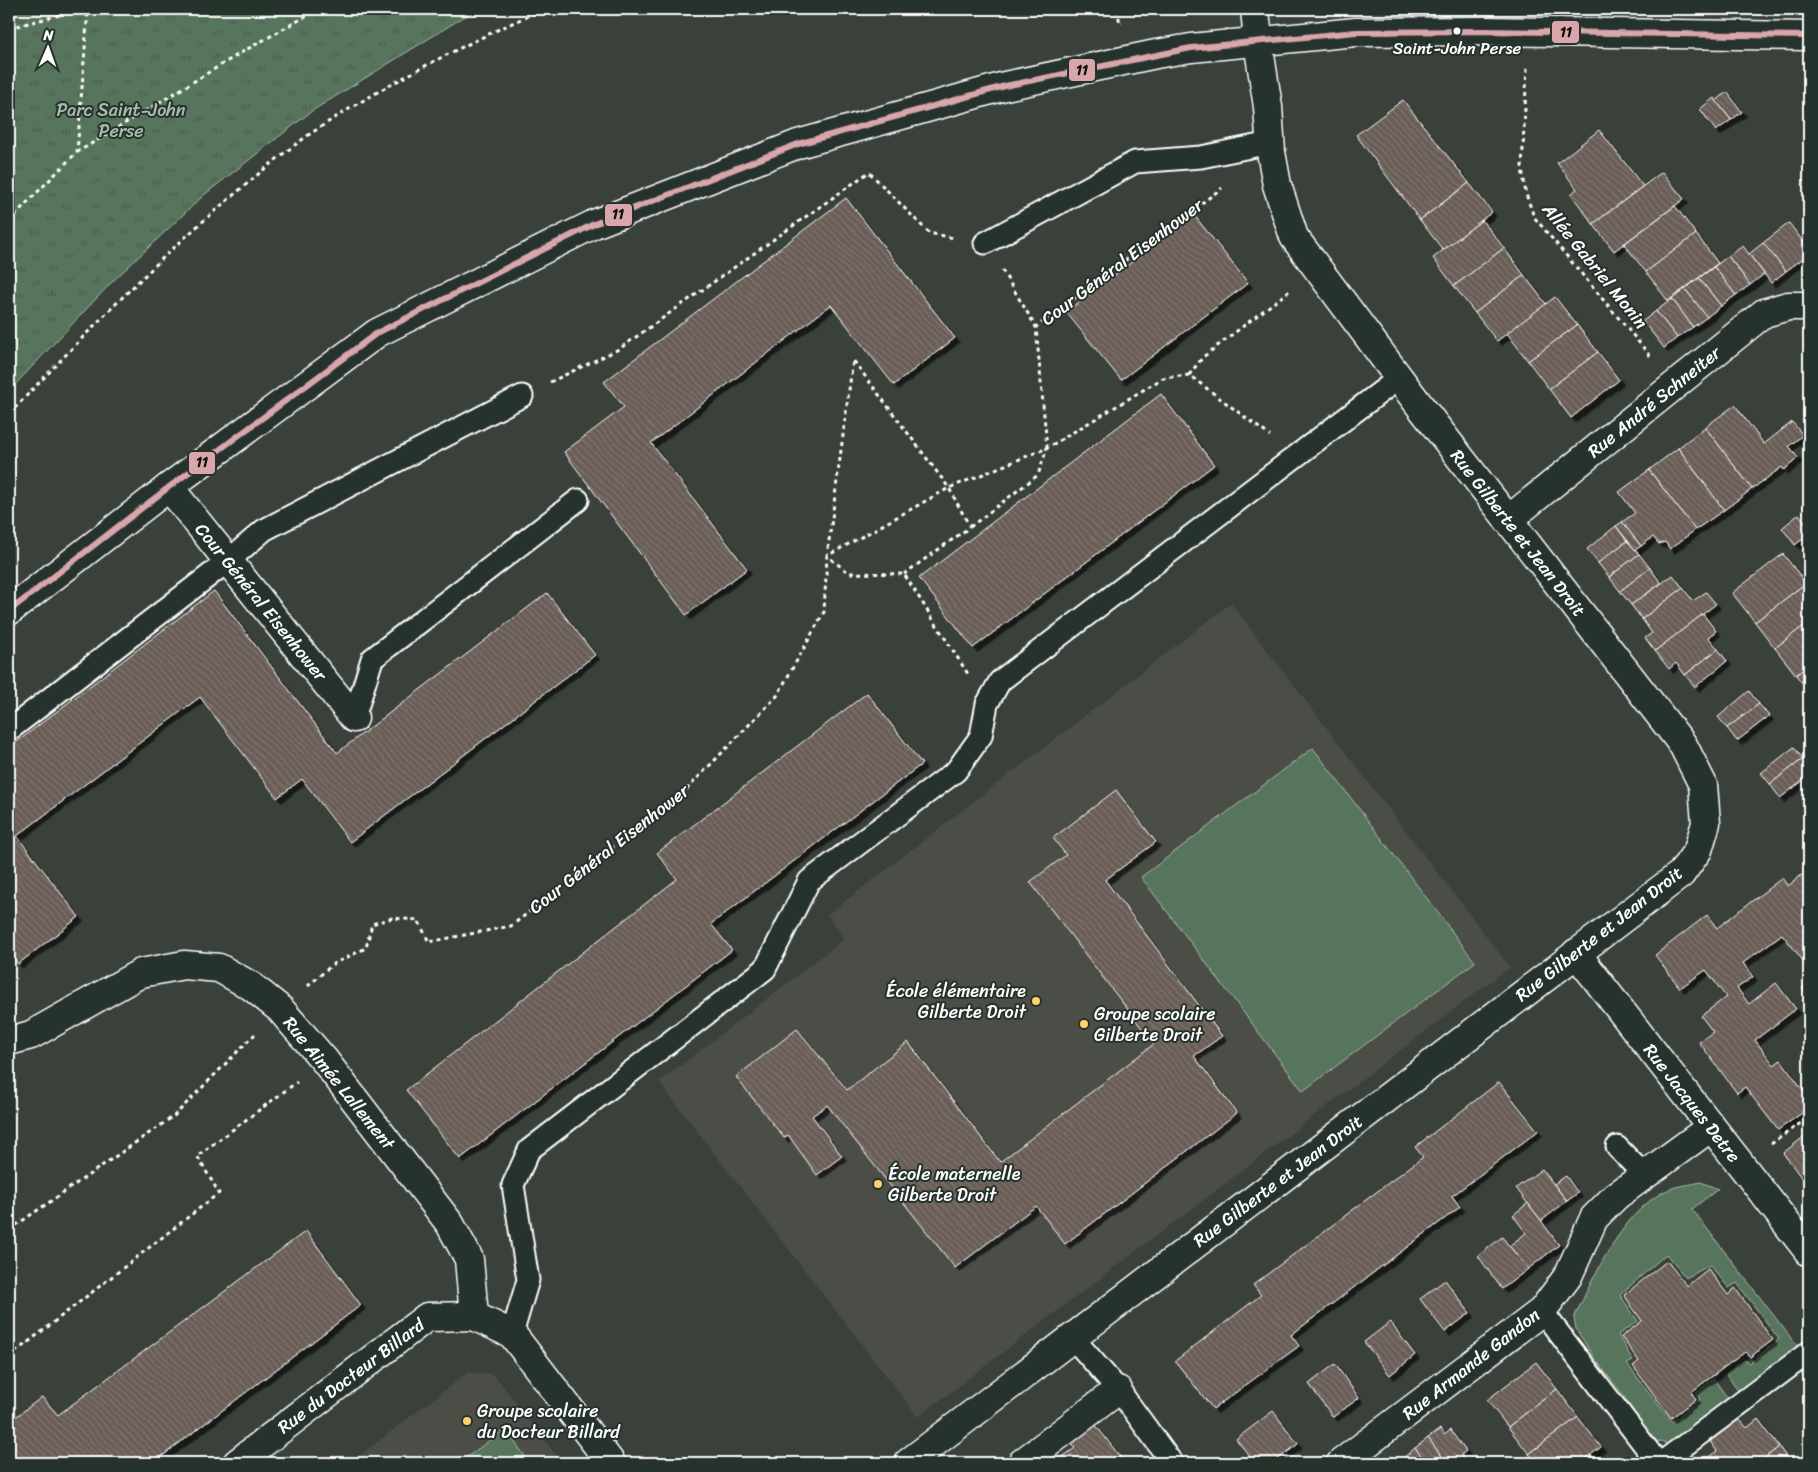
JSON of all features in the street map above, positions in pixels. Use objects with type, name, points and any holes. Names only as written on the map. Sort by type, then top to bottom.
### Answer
[{"type":"street","name":"Rue Gilberte et Jean Droit","points":[[908,1463],[1681,874],[1698,850],[1706,823],[1702,784],[1683,745],[1399,378],[1294,237],[1277,185],[1270,143],[1268,106],[1255,9]]},
{"type":"street","points":[[9,611],[169,487],[377,333],[594,224],[798,144],[1005,86],[1191,48],[1356,32],[1531,32],[1809,36]]},
{"type":"street","name":"Rue André Schneiter","points":[[1508,520],[1764,313],[1788,306],[1809,306]]},
{"type":"street","name":"Cour Général Eisenhower","points":[[169,487],[354,718]]},
{"type":"street","name":"Rue Jacques Detre","points":[[1576,953],[1809,1252]]},
{"type":"street","name":"Rue Aimée Lallement","points":[[9,1041],[31,1035],[141,973],[184,964],[219,968],[250,986],[280,1009],[325,1060],[450,1224],[469,1259],[474,1316]]},
{"type":"street","name":"Rue Armande Gandon","points":[[1340,1463],[1542,1311],[1568,1276],[1594,1218],[1616,1196],[1711,1127]]},
{"type":"street","points":[[474,1316],[512,1334],[611,1463]]},
{"type":"street","name":"Rue du Docteur Billard","points":[[238,1463],[428,1317],[474,1316]]},
{"type":"street","points":[[1022,1463],[1118,1390]]},
{"type":"lane","points":[[986,243],[1135,162],[1201,157],[1270,143]]},
{"type":"lane","points":[[512,1334],[528,1280],[513,1185],[529,1150],[765,969],[809,881],[956,771],[982,736],[987,704],[1000,681],[1399,378]]},
{"type":"lane","points":[[9,730],[264,530],[522,396]]},
{"type":"lane","points":[[354,718],[372,659],[578,500]]},
{"type":"lane","points":[[1616,1147],[1644,1176]]},
{"type":"lane","points":[[1542,1311],[1659,1463],[1809,1352]]},
{"type":"lane","points":[[1072,1338],[1118,1390],[1172,1463]]},
{"type":"path","points":[[9,28],[84,9]]},
{"type":"path","points":[[76,153],[88,9]]},
{"type":"path","points":[[9,221],[76,153],[244,51],[319,9]]},
{"type":"path","points":[[9,414],[202,221],[274,161],[310,134],[378,93],[487,34],[543,9]]},
{"type":"path","name":"Allée Gabriel Monin","points":[[1531,32],[1526,80],[1522,168],[1526,194],[1534,217],[1675,385]]},
{"type":"path","points":[[522,396],[619,349],[869,172]]},
{"type":"path","name":"Cour Général Eisenhower","points":[[1047,448],[1036,326],[1224,187]]},
{"type":"path","points":[[1189,375],[1203,357],[1318,269]]},
{"type":"path","points":[[827,556],[854,360],[949,488],[970,527]]},
{"type":"path","points":[[827,556],[949,488],[1047,448],[1163,378],[1189,375],[1296,456]]},
{"type":"path","points":[[827,556],[849,573],[904,574],[1038,476],[1047,448]]},
{"type":"path","name":"Cour Général Eisenhower","points":[[280,1009],[333,964],[366,948],[372,924],[392,918],[418,920],[429,942],[511,926],[684,794],[777,696],[824,612],[827,556]]},
{"type":"path","points":[[904,574],[987,704]]},
{"type":"path","points":[[9,1230],[174,1116],[280,1009]]},
{"type":"path","points":[[9,1356],[219,1193],[197,1156],[325,1060]]},
{"type":"path","points":[[1740,1165],[1809,1117]]},
{"type":"shaded area","name":"Groupe scolaire Gilberte Droit","points":[[1231,603],[1510,967],[918,1417],[659,1082],[844,939],[827,915]]},
{"type":"shaded area","name":"Groupe scolaire du Docteur Billard","points":[[468,1372],[490,1374],[497,1378],[562,1463],[350,1463]]},
{"type":"green space","name":"Parc Saint-John Perse","points":[[9,9],[480,9],[462,18],[312,111],[204,195],[111,283],[9,391]]},
{"type":"green space","points":[[1313,748],[1475,962],[1303,1091],[1141,877]]},
{"type":"green space","points":[[1701,1182],[1718,1189],[1692,1209],[1801,1351],[1743,1396],[1726,1374],[1744,1360],[1750,1363],[1779,1339],[1737,1283],[1729,1288],[1710,1265],[1686,1278],[1666,1254],[1620,1295],[1638,1321],[1618,1335],[1633,1361],[1627,1364],[1672,1422],[1700,1399],[1696,1392],[1714,1379],[1729,1400],[1669,1445],[1651,1439],[1623,1395],[1595,1359],[1576,1329],[1574,1318],[1602,1261],[1627,1224],[1657,1195],[1675,1187]]},
{"type":"green space","points":[[505,1429],[530,1463],[459,1463]]},
{"type":"building","points":[[1727,92],[1742,112],[1731,120],[1716,101]]},
{"type":"building","points":[[1714,98],[1731,120],[1716,131],[1700,109]]},
{"type":"building","points":[[1403,100],[1469,183],[1420,220],[1356,135]]},
{"type":"building","points":[[1599,130],[1643,186],[1593,224],[1571,194],[1577,189],[1557,163]]},
{"type":"building","points":[[1662,172],[1684,199],[1614,251],[1593,224]]},
{"type":"building","points":[[1469,183],[1492,212],[1443,250],[1420,220]]},
{"type":"building","points":[[846,198],[955,338],[894,385],[831,305],[651,443],[747,569],[686,615],[564,452],[624,407],[604,382]]},
{"type":"building","points":[[1675,206],[1696,234],[1646,272],[1624,244]]},
{"type":"building","points":[[1194,215],[1248,283],[1121,380],[1066,312]]},
{"type":"building","points":[[1482,220],[1504,248],[1454,286],[1433,258]]},
{"type":"building","points":[[1789,223],[1809,249],[1809,254],[1786,271],[1763,243]]},
{"type":"building","points":[[1696,234],[1718,263],[1668,301],[1646,272]]},
{"type":"building","points":[[1763,243],[1786,271],[1771,283],[1749,254]]},
{"type":"building","points":[[1743,246],[1764,274],[1750,285],[1728,256]]},
{"type":"building","points":[[1504,248],[1524,275],[1475,313],[1454,286]]},
{"type":"building","points":[[1728,256],[1750,285],[1736,295],[1714,267]]},
{"type":"building","points":[[1714,267],[1736,295],[1721,306],[1699,278]]},
{"type":"building","points":[[1524,275],[1546,304],[1497,341],[1475,313]]},
{"type":"building","points":[[1699,278],[1721,306],[1707,317],[1685,289]]},
{"type":"building","points":[[1685,289],[1707,317],[1693,327],[1672,299]]},
{"type":"building","points":[[1555,297],[1577,325],[1528,361],[1507,333]]},
{"type":"building","points":[[1672,299],[1693,327],[1677,338],[1656,311]]},
{"type":"building","points":[[1656,311],[1677,338],[1664,348],[1643,321]]},
{"type":"building","points":[[1577,325],[1598,352],[1549,389],[1528,361]]},
{"type":"building","points":[[1598,352],[1619,380],[1571,418],[1549,389]]},
{"type":"building","points":[[1161,394],[1214,465],[973,648],[919,578]]},
{"type":"building","points":[[1735,405],[1764,444],[1792,422],[1803,435],[1789,446],[1798,458],[1784,470],[1782,467],[1752,489],[1705,427]]},
{"type":"building","points":[[1705,427],[1752,489],[1724,510],[1678,448]]},
{"type":"building","points":[[1678,448],[1724,510],[1695,530],[1649,470]]},
{"type":"building","points":[[1649,470],[1695,530],[1670,549],[1665,542],[1659,544],[1653,537],[1641,546],[1622,522],[1635,513],[1619,492]]},
{"type":"building","points":[[1799,514],[1809,527],[1809,534],[1795,545],[1782,528]]},
{"type":"building","points":[[1622,522],[1641,546],[1635,550],[1616,526]]},
{"type":"building","points":[[1616,526],[1627,541],[1598,563],[1587,549]]},
{"type":"building","points":[[1627,541],[1639,554],[1609,577],[1598,563]]},
{"type":"building","points":[[1639,554],[1650,568],[1620,591],[1609,577]]},
{"type":"building","points":[[1783,554],[1806,583],[1755,622],[1732,593]]},
{"type":"building","points":[[1650,568],[1661,583],[1631,605],[1620,591]]},
{"type":"building","points":[[1673,575],[1683,588],[1642,619],[1631,605]]},
{"type":"building","points":[[1806,583],[1809,588],[1809,622],[1775,648],[1755,622]]},
{"type":"building","points":[[1683,588],[1693,601],[1706,592],[1716,604],[1655,651],[1645,638],[1652,633],[1642,619]]},
{"type":"building","points":[[214,591],[337,753],[547,593],[595,655],[350,842],[302,779],[277,798],[200,697],[17,836],[79,917],[18,964],[9,952],[9,748]]},
{"type":"building","points":[[1703,614],[1716,631],[1708,637],[1718,649],[1685,675],[1676,663],[1669,669],[1655,651]]},
{"type":"building","points":[[1809,622],[1809,665],[1796,675],[1775,648]]},
{"type":"building","points":[[1718,649],[1727,661],[1695,687],[1685,675]]},
{"type":"building","points":[[1809,665],[1809,692],[1796,675]]},
{"type":"building","points":[[1749,691],[1759,704],[1727,728],[1718,717]]},
{"type":"building","points":[[867,693],[922,764],[711,924],[732,950],[460,1159],[406,1090],[677,879],[657,853]]},
{"type":"building","points":[[1759,704],[1769,716],[1737,741],[1727,728]]},
{"type":"building","points":[[1794,747],[1803,759],[1770,784],[1761,773]]},
{"type":"building","points":[[1803,759],[1809,767],[1809,776],[1780,798],[1770,784]]},
{"type":"building","points":[[1116,790],[1156,842],[1105,880],[1222,1036],[1194,1056],[1237,1113],[1065,1244],[1036,1206],[955,1268],[827,1105],[812,1116],[842,1156],[817,1175],[788,1135],[784,1138],[736,1077],[797,1029],[847,1090],[908,1042],[1000,1162],[1154,1044],[1030,882],[1066,855],[1053,838]]},
{"type":"building","points":[[1809,869],[1809,958],[1804,962],[1782,934],[1743,963],[1753,977],[1737,988],[1749,1004],[1776,983],[1796,1009],[1755,1040],[1774,1065],[1781,1060],[1809,1098],[1809,1108],[1778,1130],[1745,1087],[1737,1093],[1699,1042],[1713,1032],[1701,1016],[1726,997],[1706,970],[1680,988],[1655,955],[1707,915],[1717,928],[1782,878],[1788,886]]},
{"type":"building","points":[[1809,982],[1809,998],[1802,988]]},
{"type":"building","points":[[1499,1082],[1538,1131],[1452,1196],[1460,1207],[1291,1335],[1299,1346],[1213,1409],[1175,1361],[1261,1295],[1253,1285],[1423,1157],[1415,1147]]},
{"type":"building","points":[[1809,1133],[1809,1188],[1783,1153]]},
{"type":"building","points":[[1542,1169],[1567,1201],[1541,1221],[1516,1188]]},
{"type":"building","points":[[1566,1176],[1578,1193],[1567,1201],[1554,1184]]},
{"type":"building","points":[[1528,1203],[1559,1245],[1528,1269],[1509,1246],[1526,1233],[1513,1215]]},
{"type":"building","points":[[306,1231],[361,1305],[153,1463],[9,1463],[9,1422],[42,1397],[58,1415]]},
{"type":"building","points":[[1502,1237],[1528,1269],[1502,1289],[1478,1256]]},
{"type":"building","points":[[1667,1261],[1687,1286],[1708,1269],[1728,1295],[1735,1288],[1773,1340],[1750,1357],[1745,1352],[1691,1392],[1696,1399],[1671,1418],[1633,1366],[1639,1361],[1621,1337],[1642,1321],[1624,1295]]},
{"type":"building","points":[[1445,1280],[1470,1313],[1445,1332],[1420,1299]]},
{"type":"building","points":[[1390,1322],[1415,1355],[1390,1375],[1364,1342]]},
{"type":"building","points":[[1536,1362],[1557,1389],[1508,1427],[1487,1400]]},
{"type":"building","points":[[1809,1362],[1809,1381],[1808,1382],[1799,1370]]},
{"type":"building","points":[[1335,1364],[1359,1398],[1333,1417],[1309,1384]]},
{"type":"building","points":[[1557,1389],[1578,1417],[1529,1454],[1508,1427]]},
{"type":"building","points":[[1273,1411],[1298,1444],[1273,1463],[1255,1463],[1236,1439]]},
{"type":"building","points":[[1734,1413],[1747,1428],[1758,1419],[1779,1447],[1758,1463],[1714,1463],[1710,1457],[1717,1451],[1706,1436]]},
{"type":"building","points":[[1578,1417],[1601,1447],[1580,1463],[1536,1463],[1529,1454]]},
{"type":"building","points":[[1094,1423],[1125,1463],[1054,1463],[1075,1448],[1070,1442]]},
{"type":"building","points":[[1440,1429],[1445,1435],[1450,1430],[1466,1451],[1461,1455],[1465,1461],[1461,1463],[1447,1463],[1428,1438]]},
{"type":"building","points":[[1428,1438],[1447,1463],[1427,1463],[1415,1448]]},
{"type":"building","points":[[1779,1447],[1791,1463],[1758,1463]]},
{"type":"building","points":[[1415,1448],[1427,1463],[1404,1463],[1401,1460]]},
{"type":"building","points":[[1591,1455],[1597,1463],[1580,1463]]},
{"type":"transit line","name":"11","points":[[9,611],[169,487],[377,333],[594,224],[798,144],[1005,86],[1191,48],[1356,32],[1484,31],[1809,36]]},
{"type":"place","name":"Saint-John Perse","points":[[1457,31]]},
{"type":"place","name":"École élémentaire Gilberte Droit","points":[[1036,1001]]},
{"type":"place","name":"Groupe scolaire Gilberte Droit","points":[[1084,1024]]},
{"type":"place","name":"École maternelle Gilberte Droit","points":[[878,1184]]},
{"type":"place","name":"Groupe scolaire du Docteur Billard","points":[[467,1421]]}]
